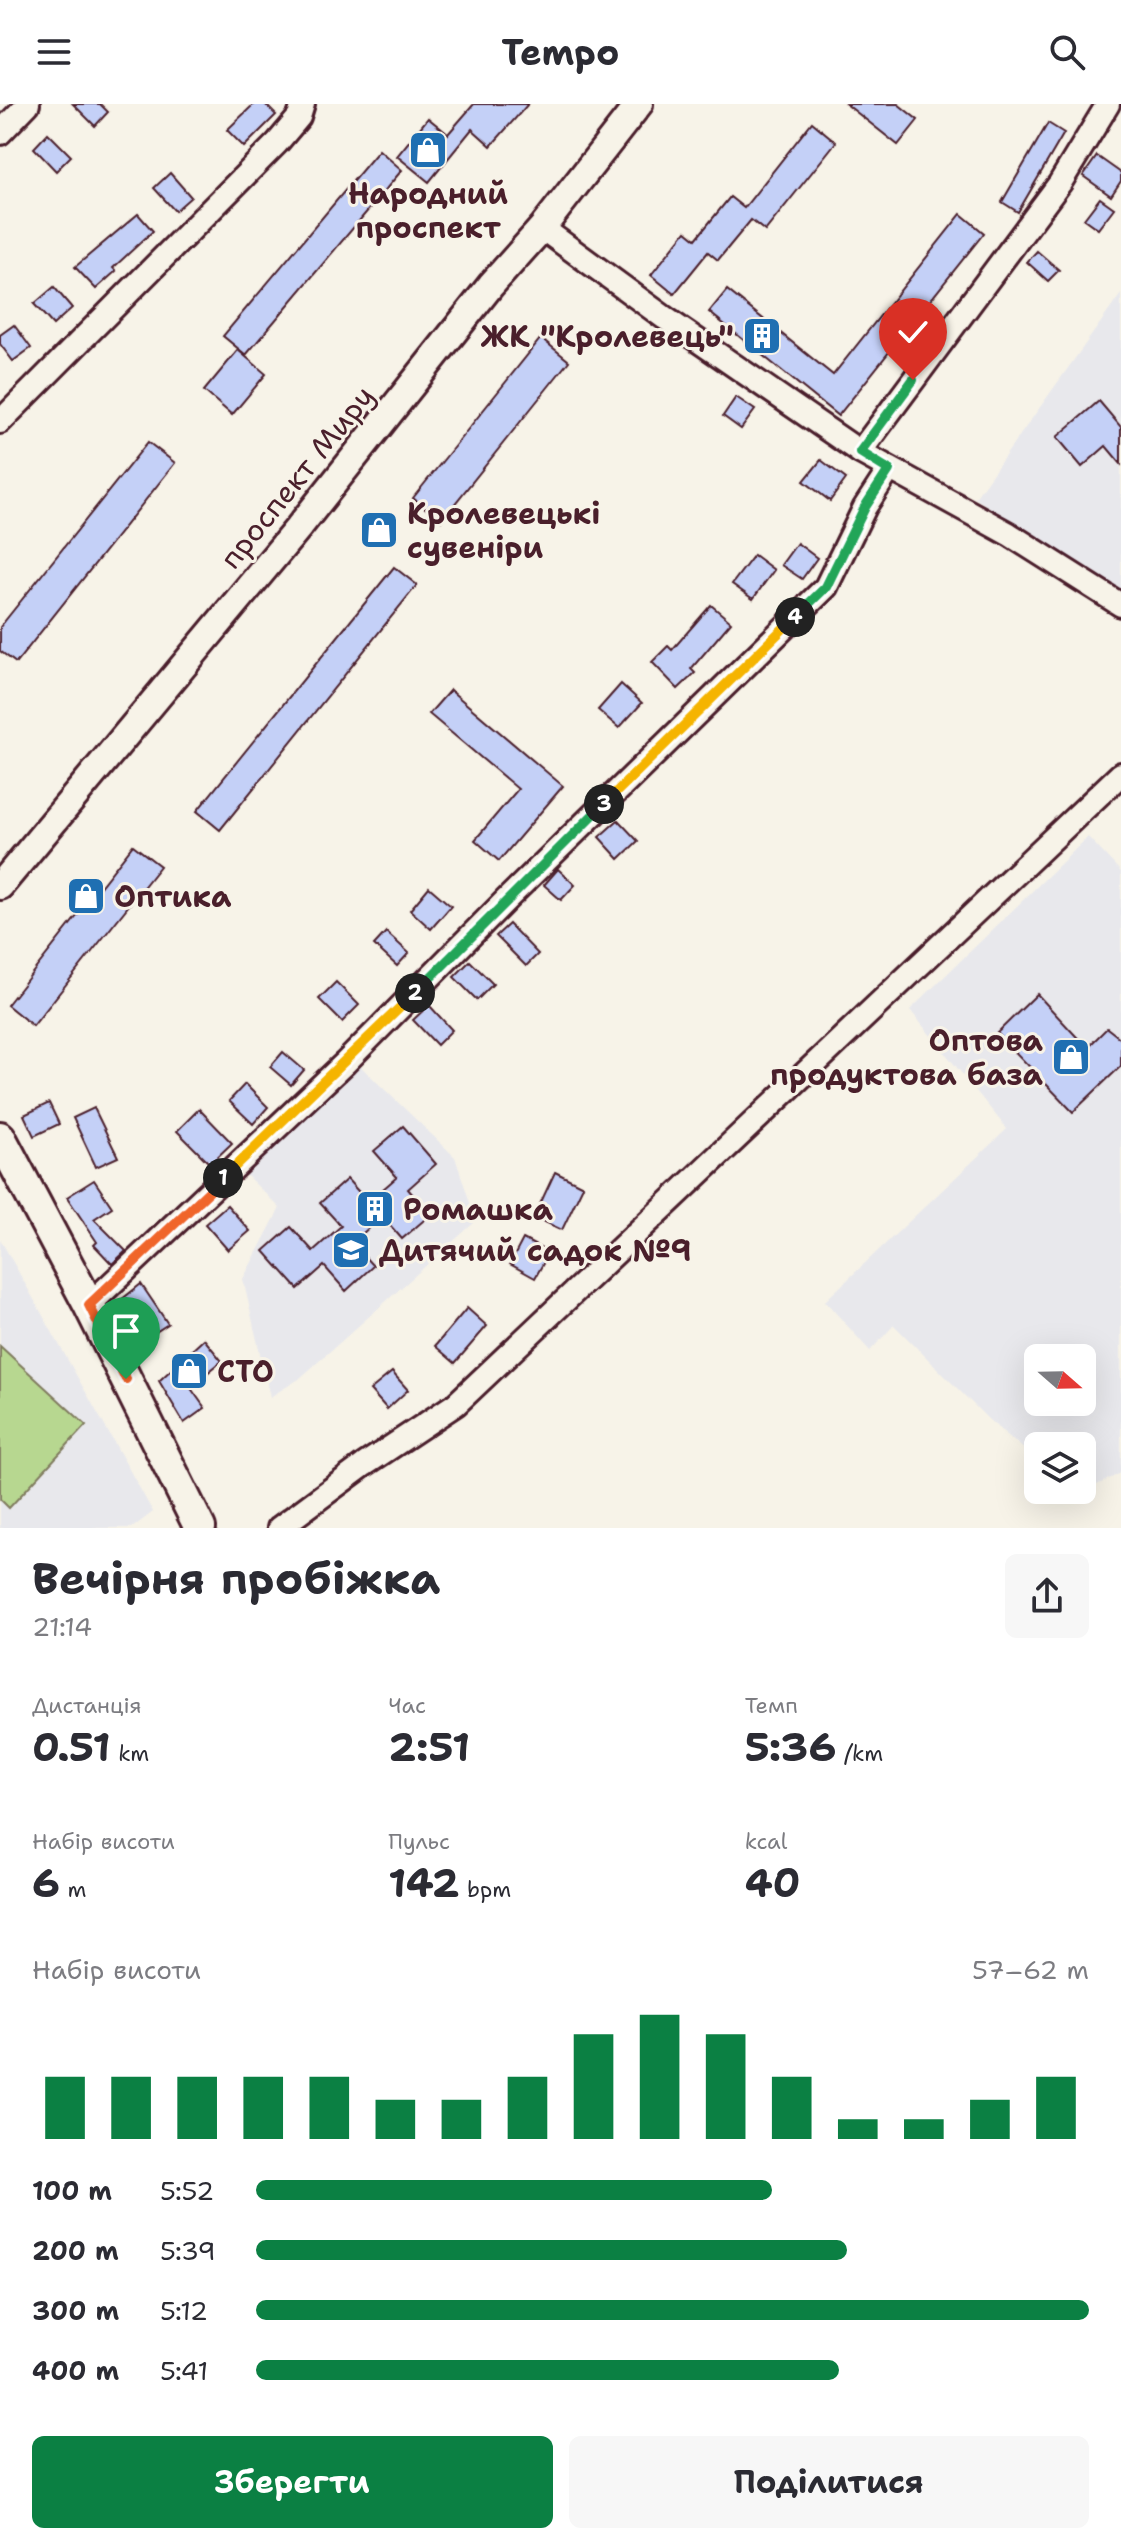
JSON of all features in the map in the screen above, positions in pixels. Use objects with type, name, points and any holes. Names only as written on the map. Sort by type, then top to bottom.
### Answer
[{"type":"main road","points":[[0,1137],[89,1305],[200,1528]]},
{"type":"street","points":[[0,133],[28,104]]},
{"type":"street","points":[[0,422],[277,143],[299,117],[303,104]]},
{"type":"street","name":"проспект Миру","points":[[0,886],[299,527],[639,104]]},
{"type":"street","points":[[860,452],[1060,183],[1108,104]]},
{"type":"street","points":[[542,228],[678,327],[860,452],[1009,534],[1121,605]]},
{"type":"street","points":[[89,1305],[345,1063],[507,899],[826,587],[865,507],[889,470]]},
{"type":"street","points":[[279,1528],[364,1465],[456,1404],[1121,774]]},
{"type":"shaded area","points":[[1121,294],[1121,593],[975,498]]},
{"type":"shaded area","points":[[1088,837],[1121,872],[1121,1473],[1096,1486],[1096,1432],[1024,1432],[1024,1449],[989,1420],[894,1325],[870,1351],[825,1301],[1007,1129],[910,1010]]},
{"type":"shaded area","name":"Дитячий садок №9","points":[[358,1064],[455,1157],[476,1221],[299,1379],[270,1397],[243,1279],[280,1208],[245,1174]]},
{"type":"shaded area","points":[[0,1239],[153,1512],[132,1528],[0,1528]]},
{"type":"green space","points":[[0,1346],[86,1425],[9,1508],[0,1499]]},
{"type":"building","points":[[73,104],[100,104],[108,112],[95,126]]},
{"type":"building","points":[[254,104],[265,104],[276,115],[244,147],[227,130]]},
{"type":"building","points":[[474,104],[528,104],[491,146],[472,129],[429,182],[397,156],[428,118],[448,134]]},
{"type":"building","points":[[846,104],[898,104],[918,120],[898,145]]},
{"type":"building","points":[[812,122],[836,142],[765,231],[751,220],[718,260],[708,252],[674,294],[651,275],[686,231],[696,239],[730,197],[744,208]]},
{"type":"building","points":[[1048,123],[1064,133],[1018,212],[1002,202]]},
{"type":"building","points":[[48,133],[71,156],[56,171],[34,148]]},
{"type":"building","points":[[379,150],[402,170],[246,355],[223,336]]},
{"type":"building","points":[[1097,156],[1121,173],[1121,181],[1111,196],[1083,176]]},
{"type":"building","points":[[170,173],[191,197],[175,211],[154,188]]},
{"type":"building","points":[[1100,198],[1114,208],[1098,229],[1084,219]]},
{"type":"building","points":[[138,214],[153,231],[113,268],[116,271],[96,289],[75,267]]},
{"type":"building","points":[[961,214],[984,233],[838,416],[709,312],[727,290],[833,375]]},
{"type":"building","points":[[1037,251],[1059,270],[1048,281],[1027,262]]},
{"type":"building","points":[[54,287],[72,308],[53,325],[34,304]]},
{"type":"building","points":[[14,325],[31,348],[13,361],[0,344],[0,335]]},
{"type":"building","points":[[541,338],[569,361],[441,521],[413,498]]},
{"type":"building","points":[[238,350],[266,374],[232,415],[204,391]]},
{"type":"building","points":[[736,397],[755,410],[741,429],[723,416]]},
{"type":"building","points":[[1099,401],[1121,427],[1121,464],[1106,446],[1082,467],[1057,437]]},
{"type":"building","points":[[148,442],[175,463],[16,663],[0,651],[0,627]]},
{"type":"building","points":[[821,460],[846,479],[830,501],[804,481]]},
{"type":"building","points":[[797,543],[817,558],[802,579],[781,565]]},
{"type":"building","points":[[754,555],[774,570],[753,599],[732,584]]},
{"type":"building","points":[[394,567],[417,585],[220,830],[197,811]]},
{"type":"building","points":[[711,605],[731,622],[691,669],[695,673],[678,689],[652,662],[668,646],[672,650]]},
{"type":"building","points":[[621,684],[642,703],[619,728],[598,710]]},
{"type":"building","points":[[450,690],[563,786],[499,861],[475,840],[518,789],[429,714]]},
{"type":"building","points":[[618,820],[638,841],[619,859],[599,837]]},
{"type":"building","points":[[133,845],[160,866],[33,1026],[7,1005]]},
{"type":"building","points":[[558,869],[575,885],[561,900],[544,885]]},
{"type":"building","points":[[429,887],[451,906],[431,929],[410,910]]},
{"type":"building","points":[[509,924],[538,954],[526,966],[496,936]]},
{"type":"building","points":[[386,932],[409,953],[397,966],[374,945]]},
{"type":"building","points":[[470,961],[493,984],[477,1000],[454,977]]},
{"type":"building","points":[[336,982],[359,1005],[342,1022],[319,999]]},
{"type":"building","name":"Оптова продуктова база","points":[[1037,994],[1087,1048],[1107,1028],[1121,1039],[1121,1066],[1073,1112],[997,1033]]},
{"type":"building","points":[[429,1005],[452,1030],[437,1045],[413,1020]]},
{"type":"building","points":[[283,1052],[304,1070],[291,1085],[270,1067]]},
{"type":"building","points":[[245,1084],[268,1107],[253,1124],[229,1101]]},
{"type":"building","points":[[49,1103],[59,1124],[34,1136],[24,1115]]},
{"type":"building","points":[[94,1108],[118,1157],[96,1167],[73,1118]]},
{"type":"building","points":[[199,1109],[232,1143],[210,1164],[177,1131]]},
{"type":"building","name":"Ромашка","points":[[403,1126],[436,1164],[408,1189],[430,1215],[402,1239],[382,1216],[352,1243],[373,1266],[346,1291],[324,1266],[298,1289],[264,1251],[291,1227],[313,1251],[341,1226],[320,1203],[347,1179],[368,1202],[397,1177],[374,1151]]},
{"type":"building","points":[[555,1172],[583,1186],[562,1230],[534,1217]]},
{"type":"building","points":[[94,1180],[112,1207],[94,1219],[126,1251],[112,1264],[94,1245],[97,1242],[67,1197]]},
{"type":"building","points":[[227,1205],[250,1231],[228,1250],[205,1224]]},
{"type":"building","points":[[523,1239],[549,1253],[535,1278],[510,1264]]},
{"type":"building","points":[[141,1284],[168,1324],[145,1339],[121,1300]]},
{"type":"building","points":[[467,1308],[487,1326],[455,1363],[435,1346]]},
{"type":"building","name":"СТО","points":[[204,1339],[222,1361],[190,1387],[205,1408],[184,1423],[159,1381]]},
{"type":"building","points":[[392,1372],[408,1390],[387,1409],[370,1390]]},
{"type":"place","name":"Народний проспект","points":[[428,150]]},
{"type":"place","name":"ЖК \"Кролевець\"","points":[[762,336]]},
{"type":"place","name":"Кролевецькі сувеніри","points":[[379,530]]},
{"type":"place","name":"Оптика","points":[[86,896]]},
{"type":"place","name":"Оптова продуктова база","points":[[1071,1057]]},
{"type":"place","name":"Ромашка","points":[[375,1209]]},
{"type":"place","name":"Дитячий садок №9","points":[[351,1250]]},
{"type":"place","name":"СТО","points":[[189,1371]]},
{"type":"route","points":[[126,1379],[89,1305],[345,1063],[507,899],[826,587],[865,507],[889,470],[860,452],[913,380]]}]
